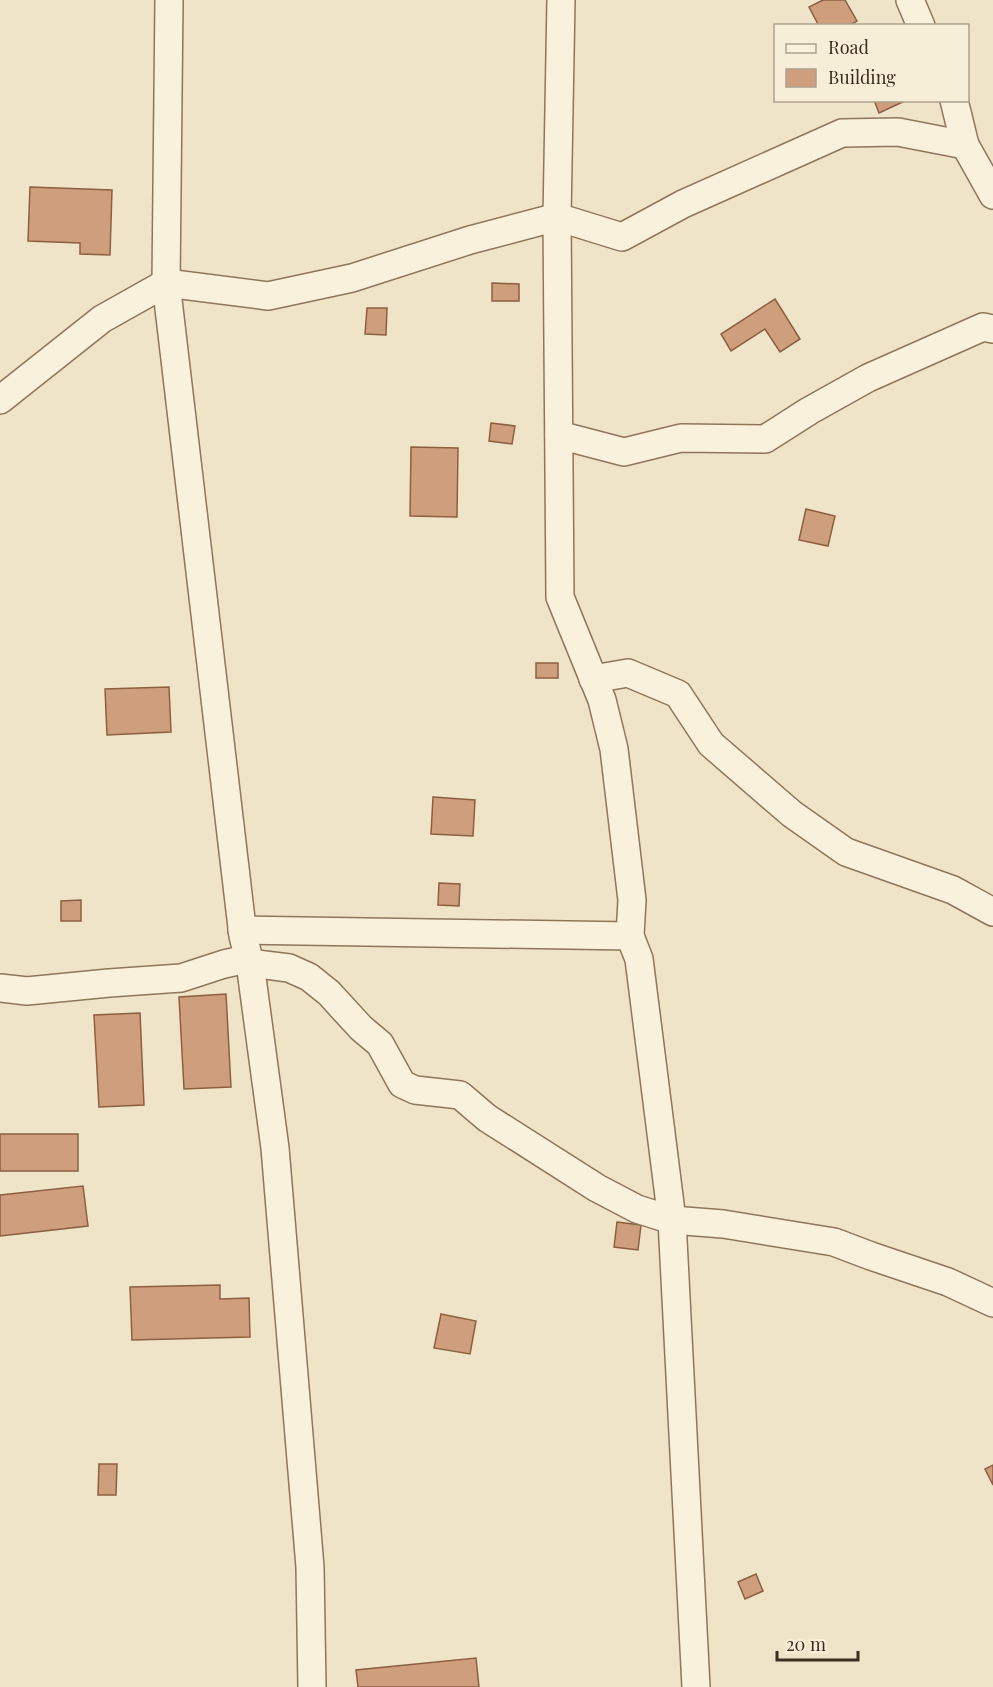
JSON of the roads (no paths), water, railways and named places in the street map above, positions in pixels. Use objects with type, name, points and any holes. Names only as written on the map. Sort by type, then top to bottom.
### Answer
[{"type":"street","points":[[169,0],[166,283],[242,930],[250,963],[276,1160],[310,1567],[312,1687]]},
{"type":"street","points":[[561,0],[557,217],[560,597],[602,700],[614,749],[632,900],[630,936],[639,959],[672,1220],[696,1687]]},
{"type":"street","points":[[910,0],[920,24]]},
{"type":"street","points":[[954,102],[965,146],[993,195]]},
{"type":"street","points":[[0,400],[102,319],[166,283],[268,296],[352,278],[470,240],[557,217],[622,237],[683,204],[842,133],[897,132],[965,146]]},
{"type":"street","points":[[559,435],[624,452],[681,438],[765,440],[809,411],[868,378],[983,327],[993,329]]},
{"type":"street","points":[[594,679],[628,674],[678,694],[711,744],[792,814],[846,852],[953,890],[993,912]]},
{"type":"street","points":[[242,930],[630,936]]},
{"type":"street","points":[[0,988],[27,991],[181,978],[247,959],[250,963],[289,968],[309,977],[329,993],[361,1028],[380,1044],[402,1084],[415,1090],[460,1095],[487,1118],[597,1188],[637,1209],[672,1220],[723,1224],[834,1242],[948,1282],[993,1303]]}]
